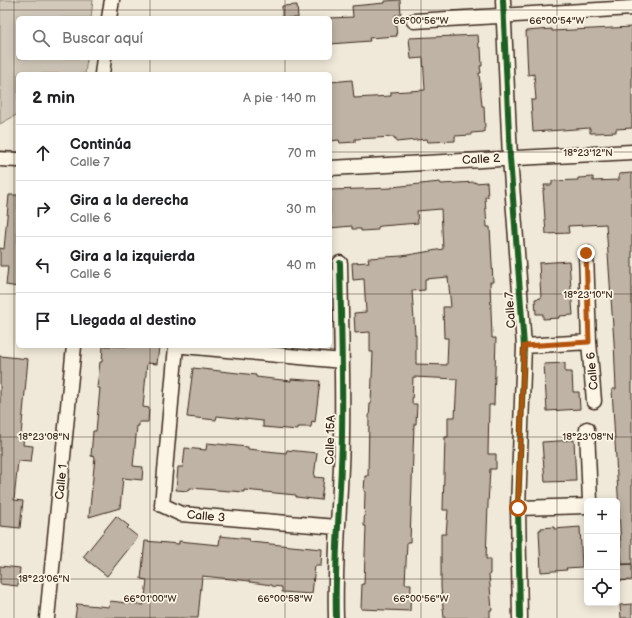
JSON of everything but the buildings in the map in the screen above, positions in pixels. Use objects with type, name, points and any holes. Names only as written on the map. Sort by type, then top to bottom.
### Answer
[{"type":"street","points":[[109,16],[112,0]]},
{"type":"street","name":"Calle 7","points":[[503,0],[510,158],[524,346],[518,508],[520,618]]},
{"type":"street","points":[[414,20],[632,8]]},
{"type":"street","points":[[102,72],[104,60]]},
{"type":"street","name":"Calle 2","points":[[332,168],[632,152]]},
{"type":"street","points":[[0,158],[16,160]]},
{"type":"street","name":"Calle 6","points":[[586,253],[589,342],[594,401]]},
{"type":"street","name":"Calle 15A","points":[[336,618],[337,526],[342,438],[340,263]]},
{"type":"street","name":"Calle 6","points":[[524,346],[589,342]]},
{"type":"street","name":"Calle 1","points":[[47,618],[74,348]]},
{"type":"street","name":"Calle 3","points":[[176,348],[162,504],[181,514],[337,526]]},
{"type":"street","points":[[205,348],[342,361]]},
{"type":"street","points":[[587,429],[590,498]]},
{"type":"street","points":[[518,508],[584,506]]},
{"type":"shaded area","points":[[0,0],[93,0],[91,16],[16,16],[16,60],[87,60],[85,72],[16,72],[16,115],[0,124]]},
{"type":"cycle path","points":[[503,0],[510,158],[524,346],[518,508],[520,618]]},
{"type":"cycle path","points":[[336,618],[336,572],[342,436],[340,263]]},
{"type":"route","points":[[518,508],[524,346],[589,342],[586,253]]}]
